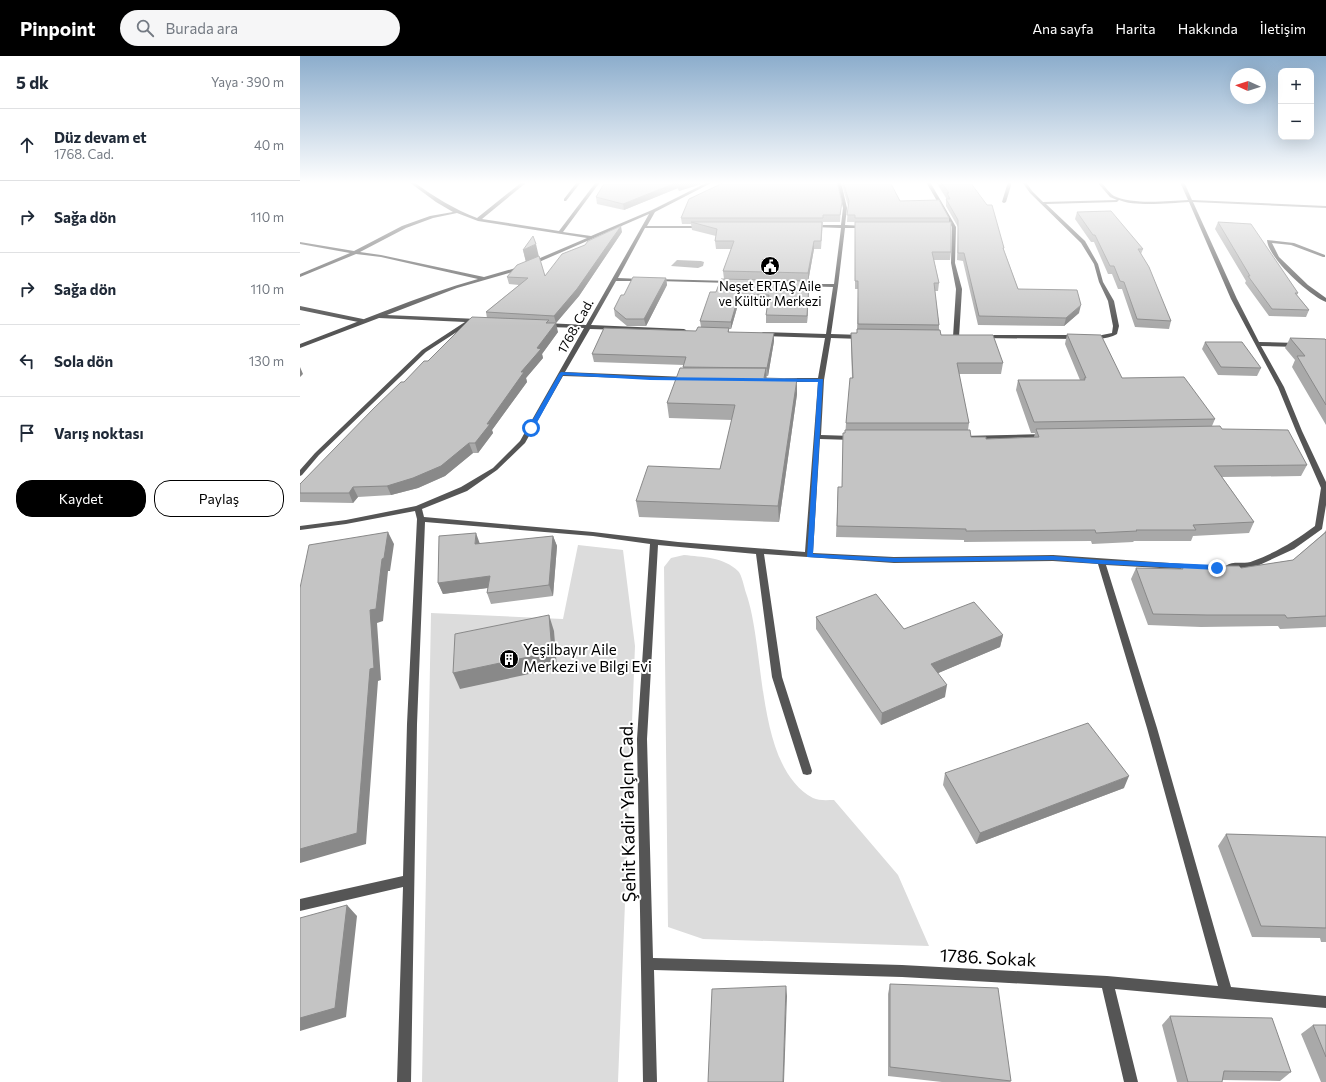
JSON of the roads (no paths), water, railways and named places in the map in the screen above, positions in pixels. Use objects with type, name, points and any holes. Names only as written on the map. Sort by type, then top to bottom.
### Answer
[{"type":"street","points":[[300,276],[355,253],[399,230]]},
{"type":"street","points":[[540,230],[592,238]]},
{"type":"street","points":[[300,346],[455,287],[521,268],[610,230]]},
{"type":"street","name":"1768. Cad.","points":[[300,528],[346,522],[418,508],[464,488],[496,469],[523,442],[642,230]]},
{"type":"street","points":[[809,556],[821,380],[836,286],[842,230]]},
{"type":"street","points":[[954,230],[953,263],[959,289],[956,337]]},
{"type":"street","points":[[1070,230],[1083,242],[1096,264],[1101,282],[1111,301],[1116,326],[1114,334],[1102,337],[1087,337]]},
{"type":"street","points":[[1204,230],[1234,300],[1281,388],[1295,431],[1325,488],[1319,527],[1291,547],[1252,565],[1224,567]]},
{"type":"street","points":[[1323,256],[1292,244],[1269,241],[1277,258],[1306,286],[1326,300]]},
{"type":"street","points":[[300,243],[381,256],[484,279]]},
{"type":"street","points":[[614,279],[734,283]]},
{"type":"street","points":[[789,284],[836,286]]},
{"type":"street","points":[[300,308],[363,321]]},
{"type":"street","points":[[377,316],[486,322]]},
{"type":"street","points":[[301,470],[424,351],[470,321]]},
{"type":"street","points":[[540,325],[689,331]]},
{"type":"street","points":[[758,334],[865,337]]},
{"type":"street","points":[[948,337],[964,337]]},
{"type":"street","points":[[979,337],[1079,337]]},
{"type":"street","points":[[1257,344],[1303,345]]},
{"type":"street","points":[[561,374],[650,379],[697,379]]},
{"type":"street","points":[[782,380],[821,380]]},
{"type":"street","points":[[957,438],[1053,436]]},
{"type":"street","points":[[817,437],[856,438]]},
{"type":"street","points":[[404,1082],[412,724],[420,519],[418,508]]},
{"type":"street","points":[[420,519],[593,534],[654,542],[809,556],[894,560],[1053,558],[1201,567]]},
{"type":"street","name":"Şehit Kadir Yalçın Cad.","points":[[650,1082],[642,739],[654,542]]},
{"type":"street","points":[[760,552],[777,676],[807,771]]},
{"type":"street","points":[[1101,562],[1152,728],[1226,993]]},
{"type":"street","points":[[300,905],[408,880]]},
{"type":"street","name":"1786. Sokak","points":[[647,964],[902,971],[1107,982],[1326,1002]]},
{"type":"street","points":[[1107,982],[1131,1082]]},
{"type":"place","name":"Neşet ERTAŞ Aile ve Kültür Merkezi","points":[[770,266]]},
{"type":"place","name":"Yeşilbayır Aile Merkezi ve Bilgi Evi","points":[[509,659]]}]
